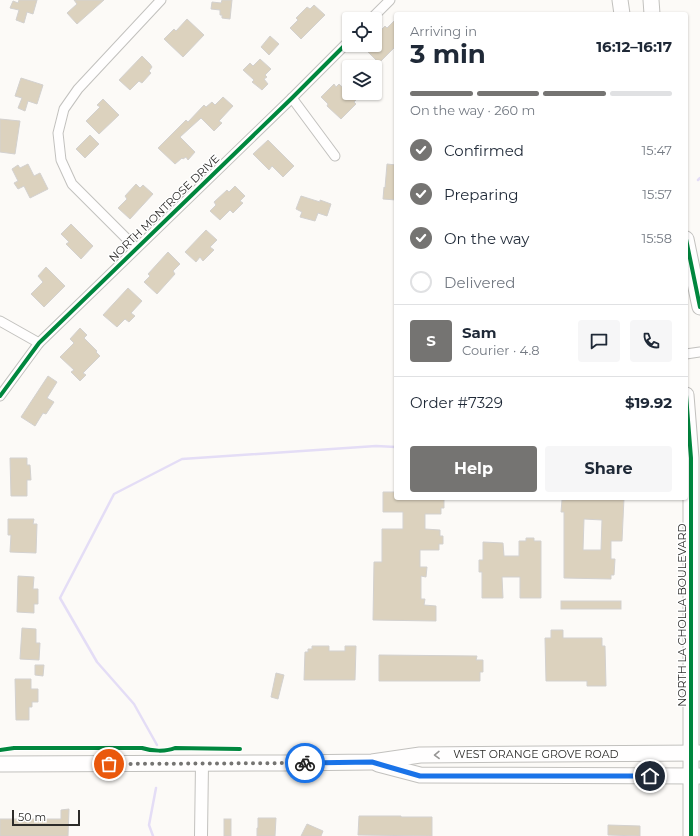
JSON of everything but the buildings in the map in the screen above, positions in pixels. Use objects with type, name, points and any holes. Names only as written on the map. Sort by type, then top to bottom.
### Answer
[{"type":"main road","points":[[620,0],[622,12]]},
{"type":"main road","points":[[650,0],[652,12]]},
{"type":"main road","points":[[688,249],[700,307]]},
{"type":"main road","name":"NORTH LA CHOLLA BOULEVARD","points":[[688,420],[691,458],[696,753],[696,776],[691,836]]},
{"type":"main road","name":"WEST ORANGE GROVE ROAD","points":[[0,764],[372,762],[420,755],[696,753]]},
{"type":"main road","name":"WEST ORANGE GROVE ROAD","points":[[372,762],[420,776],[696,776]]},
{"type":"street","points":[[136,248],[72,184],[61,160],[58,133],[64,109],[78,89],[161,0]]},
{"type":"street","points":[[378,12],[390,0]]},
{"type":"street","name":"NORTH MONTROSE DRIVE","points":[[0,396],[39,343],[342,48]]},
{"type":"street","points":[[292,98],[335,156]]},
{"type":"street","points":[[0,321],[39,343]]},
{"type":"street","points":[[688,354],[700,352]]},
{"type":"street","points":[[202,764],[202,836]]},
{"type":"waterway","points":[[157,745],[134,704],[97,662],[60,598],[114,494],[182,459],[376,446],[394,447]]},
{"type":"waterway","points":[[153,836],[149,825],[156,788]]},
{"type":"cycle path","points":[[0,396],[39,343],[342,48]]},
{"type":"cycle path","points":[[688,249],[700,307]]},
{"type":"cycle path","points":[[688,420],[691,458],[691,836]]},
{"type":"cycle path","points":[[0,750],[14,748],[142,748],[158,751],[175,748],[240,749]]},
{"type":"way so far","points":[[109,764],[305,763]]},
{"type":"route","points":[[305,763],[372,762],[420,776],[650,776]]}]
